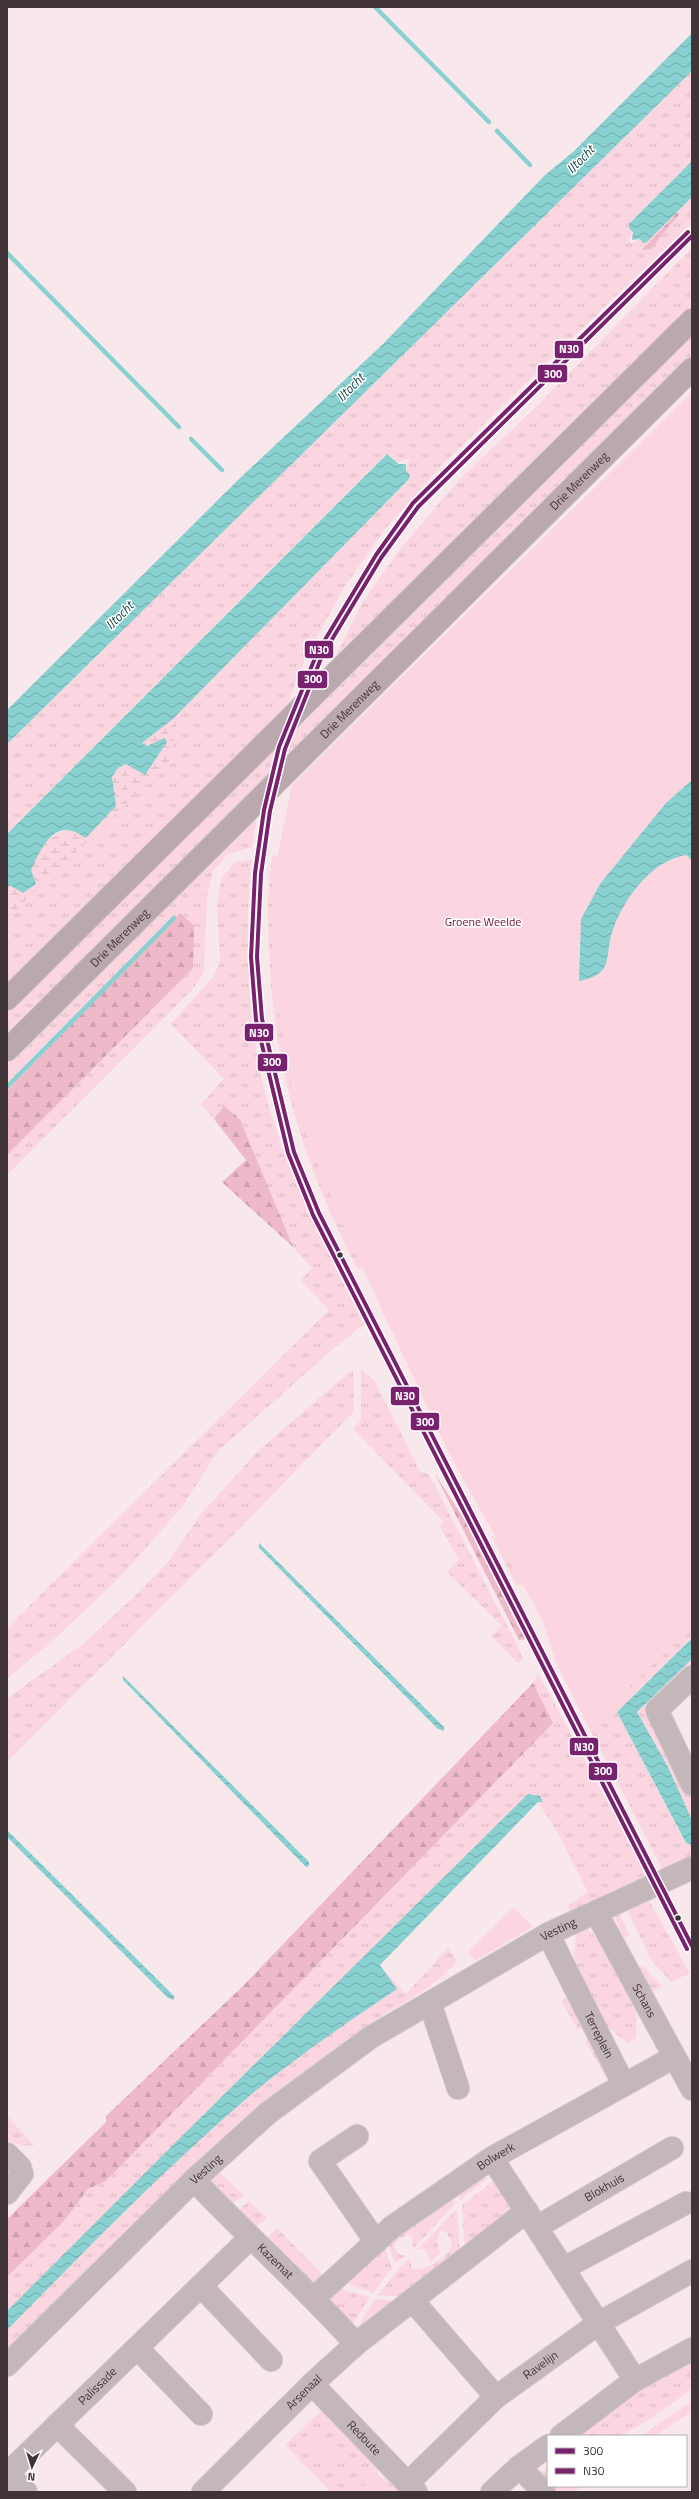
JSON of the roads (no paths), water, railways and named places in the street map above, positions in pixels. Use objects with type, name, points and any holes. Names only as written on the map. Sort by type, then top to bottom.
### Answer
[{"type":"highway","points":[[7,999],[692,320]]},
{"type":"highway","name":"Drie Merenweg","points":[[7,1050],[692,369]]},
{"type":"street","points":[[690,1778],[657,1710],[692,1677]]},
{"type":"street","name":"Vesting","points":[[7,2365],[194,2180],[268,2113],[370,2037],[548,1934],[692,1868]]},
{"type":"street","name":"Schans","points":[[596,1912],[692,2089]]},
{"type":"street","name":"Terreplein","points":[[548,1934],[624,2085]]},
{"type":"street","points":[[430,2002],[458,2088]]},
{"type":"street","points":[[624,2085],[674,2057]]},
{"type":"street","name":"Bolwerk","points":[[314,2298],[392,2227],[492,2158],[624,2085]]},
{"type":"street","points":[[357,2136],[320,2161],[376,2242]]},
{"type":"street","name":"Blokhuis","points":[[532,2219],[672,2148]]},
{"type":"street","points":[[7,2154],[20,2167],[22,2174],[7,2193]]},
{"type":"street","points":[[492,2158],[636,2380]]},
{"type":"street","name":"Kazemat","points":[[194,2180],[250,2238],[314,2298],[356,2344]]},
{"type":"street","points":[[564,2268],[686,2203]]},
{"type":"street","name":"Arsenaal","points":[[205,2491],[312,2384],[356,2344],[412,2300],[532,2219]]},
{"type":"street","name":"Palissade","points":[[7,2474],[250,2238]]},
{"type":"street","name":"Ravelijn","points":[[412,2488],[496,2397],[599,2323],[692,2271]]},
{"type":"street","points":[[201,2286],[272,2360]]},
{"type":"street","points":[[412,2300],[496,2397]]},
{"type":"street","points":[[137,2348],[201,2414]]},
{"type":"street","points":[[562,2435],[636,2380],[692,2349]]},
{"type":"street","name":"Redoute","points":[[312,2384],[412,2488]]},
{"type":"street","points":[[57,2425],[125,2492]]},
{"type":"street","points":[[492,2492],[519,2467],[547,2447]]},
{"type":"street","points":[[519,2467],[544,2492]]},
{"type":"street","points":[[7,2474],[26,2492]]},
{"type":"water","name":"IJtocht","points":[[692,33],[692,71],[7,744],[7,710],[238,480],[384,343],[544,176],[574,151]]},
{"type":"water","points":[[692,161],[692,197],[647,242],[643,243],[640,239],[632,240],[633,232],[629,228],[629,224]]},
{"type":"water","points":[[387,454],[399,464],[406,464],[406,471],[410,475],[409,479],[173,719],[142,743],[147,746],[165,738],[167,742],[145,775],[126,764],[118,768],[112,777],[116,806],[86,838],[72,831],[64,830],[57,832],[41,850],[31,870],[36,884],[23,893],[11,886],[7,886],[7,834]]},
{"type":"water","points":[[692,780],[692,861],[687,855],[674,858],[661,865],[639,885],[630,897],[615,923],[605,966],[597,975],[579,981],[581,919],[600,884],[666,803]]},
{"type":"water","points":[[259,1543],[444,1727],[444,1731],[438,1729],[259,1548]]},
{"type":"water","points":[[692,1638],[692,1659],[637,1712],[668,1767],[692,1820],[692,1845],[686,1843],[617,1712]]},
{"type":"water","points":[[123,1676],[309,1862],[309,1866],[306,1867],[123,1680]]},
{"type":"water","points":[[528,1794],[540,1796],[543,1802],[538,1802],[380,1965],[397,1989],[301,2056],[264,2084],[215,2126],[154,2183],[7,2330],[7,2311]]},
{"type":"water","points":[[7,1830],[174,1996],[174,2000],[168,1998],[7,1837]]},
{"type":"waterway","points":[[375,7],[489,122]]},
{"type":"waterway","points":[[497,131],[530,165]]},
{"type":"waterway","points":[[7,253],[179,427]]},
{"type":"waterway","points":[[191,439],[222,470]]},
{"type":"waterway","points":[[7,1087],[174,918]]},
{"type":"park label","name":"Groene Weelde","points":[[483,922]]}]
